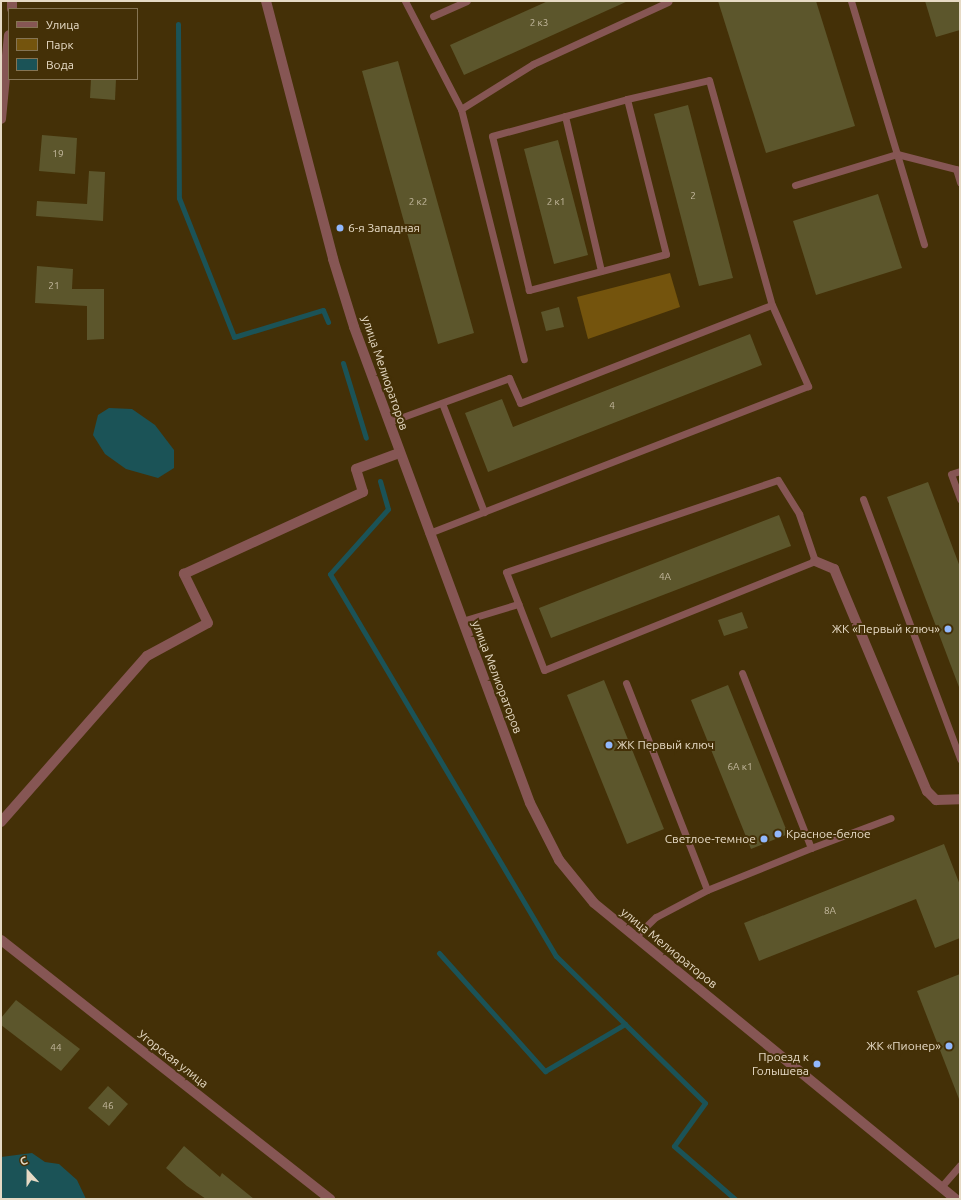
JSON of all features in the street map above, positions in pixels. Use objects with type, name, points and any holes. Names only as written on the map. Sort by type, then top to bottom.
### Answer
[{"type":"street","name":"улица Мелиораторов","points":[[266,1],[333,259],[399,453],[530,803],[559,860],[594,903],[955,1199]]},
{"type":"street","points":[[1,119],[8,46]]},
{"type":"street","points":[[1,822],[147,656],[208,623],[184,574],[362,492],[356,469],[399,453]]},
{"type":"street","points":[[815,561],[834,569],[927,791],[936,800],[960,799]]},
{"type":"street","name":"Угорская улица","points":[[1,940],[330,1199]]},
{"type":"lane","points":[[405,1],[462,109],[524,359]]},
{"type":"lane","points":[[433,16],[467,1]]},
{"type":"lane","points":[[851,1],[924,244]]},
{"type":"lane","points":[[462,109],[533,64],[668,2]]},
{"type":"lane","points":[[429,533],[808,386],[772,305],[709,80],[626,100],[492,136],[529,290],[666,254],[626,100]]},
{"type":"lane","points":[[565,116],[601,271]]},
{"type":"lane","points":[[795,185],[897,154],[956,169],[960,182]]},
{"type":"lane","points":[[389,422],[509,378],[520,403],[772,305]]},
{"type":"lane","points":[[442,403],[484,512]]},
{"type":"lane","points":[[960,471],[951,474],[960,499]]},
{"type":"lane","points":[[778,480],[799,514],[815,561],[544,670],[518,604],[506,572],[778,480]]},
{"type":"lane","points":[[864,499],[960,759]]},
{"type":"lane","points":[[462,621],[518,604]]},
{"type":"lane","points":[[742,673],[811,848]]},
{"type":"lane","points":[[626,683],[707,890]]},
{"type":"lane","points":[[635,937],[656,917],[707,890],[890,818]]},
{"type":"lane","points":[[941,1187],[960,1165]]},
{"type":"green space","points":[[670,273],[680,307],[588,339],[577,297]]},
{"type":"water","points":[[109,408],[132,409],[155,425],[174,450],[174,468],[158,478],[126,469],[105,454],[93,435],[98,415]]},
{"type":"water","points":[[32,1153],[45,1162],[59,1164],[77,1180],[86,1199],[1,1199],[1,1157]]},
{"type":"building","points":[[548,1],[628,1],[464,75],[450,45]]},
{"type":"building","points":[[718,1],[816,1],[855,126],[766,153]]},
{"type":"building","points":[[925,1],[960,1],[960,30],[936,37]]},
{"type":"building","points":[[398,61],[474,333],[438,344],[362,71]]},
{"type":"building","points":[[91,80],[116,80],[115,100],[90,98]]},
{"type":"building","points":[[688,105],[733,278],[699,286],[654,114]]},
{"type":"building","points":[[42,135],[77,138],[75,174],[39,171]]},
{"type":"building","points":[[558,140],[588,255],[554,264],[524,149]]},
{"type":"building","points":[[89,171],[105,172],[103,221],[36,216],[37,201],[87,204]]},
{"type":"building","points":[[878,194],[902,268],[816,295],[793,221]]},
{"type":"building","points":[[37,266],[73,269],[72,289],[104,289],[104,339],[87,340],[87,306],[35,303]]},
{"type":"building","points":[[559,307],[564,327],[546,331],[541,312]]},
{"type":"building","points":[[750,334],[762,365],[488,472],[465,413],[502,399],[513,427]]},
{"type":"building","name":"ЖК «Первый ключ»","points":[[928,482],[960,567],[959,687],[887,497]]},
{"type":"building","points":[[779,515],[791,546],[551,638],[539,608]]},
{"type":"building","points":[[742,612],[748,628],[724,636],[718,620]]},
{"type":"building","name":"ЖК Первый ключ","points":[[604,680],[664,829],[627,844],[567,695]]},
{"type":"building","name":"ЖК Первый ключ","points":[[728,685],[788,834],[751,849],[691,700]]},
{"type":"building","points":[[944,844],[960,885],[960,938],[935,948],[916,899],[759,961],[744,923]]},
{"type":"building","name":"ЖК «Пионер»","points":[[960,974],[960,1099],[959,1099],[917,991]]},
{"type":"building","points":[[16,1000],[80,1049],[61,1071],[1,1025],[1,1018]]},
{"type":"building","points":[[108,1086],[128,1104],[109,1126],[88,1108]]},
{"type":"building","points":[[184,1146],[220,1177],[222,1173],[254,1199],[206,1199],[187,1186],[166,1168]]},
{"type":"waterway","points":[[178,24],[179,198],[234,337],[323,310],[328,322]]},
{"type":"waterway","points":[[343,363],[366,438]]},
{"type":"waterway","points":[[380,481],[388,509],[330,574],[556,956],[705,1103],[674,1146],[735,1199]]},
{"type":"waterway","points":[[439,953],[545,1071],[625,1024]]},
{"type":"place","name":"6-я Западная","points":[[340,228]]},
{"type":"place","name":"ЖК «Первый ключ»","points":[[948,629]]},
{"type":"place","name":"ЖК Первый ключ","points":[[609,745]]},
{"type":"place","name":"Красное-белое","points":[[778,834]]},
{"type":"place","name":"Светлое-темное","points":[[764,839]]},
{"type":"place","name":"ЖК «Пионер»","points":[[949,1046]]},
{"type":"place","name":"Проезд к Голышева","points":[[817,1064]]}]
